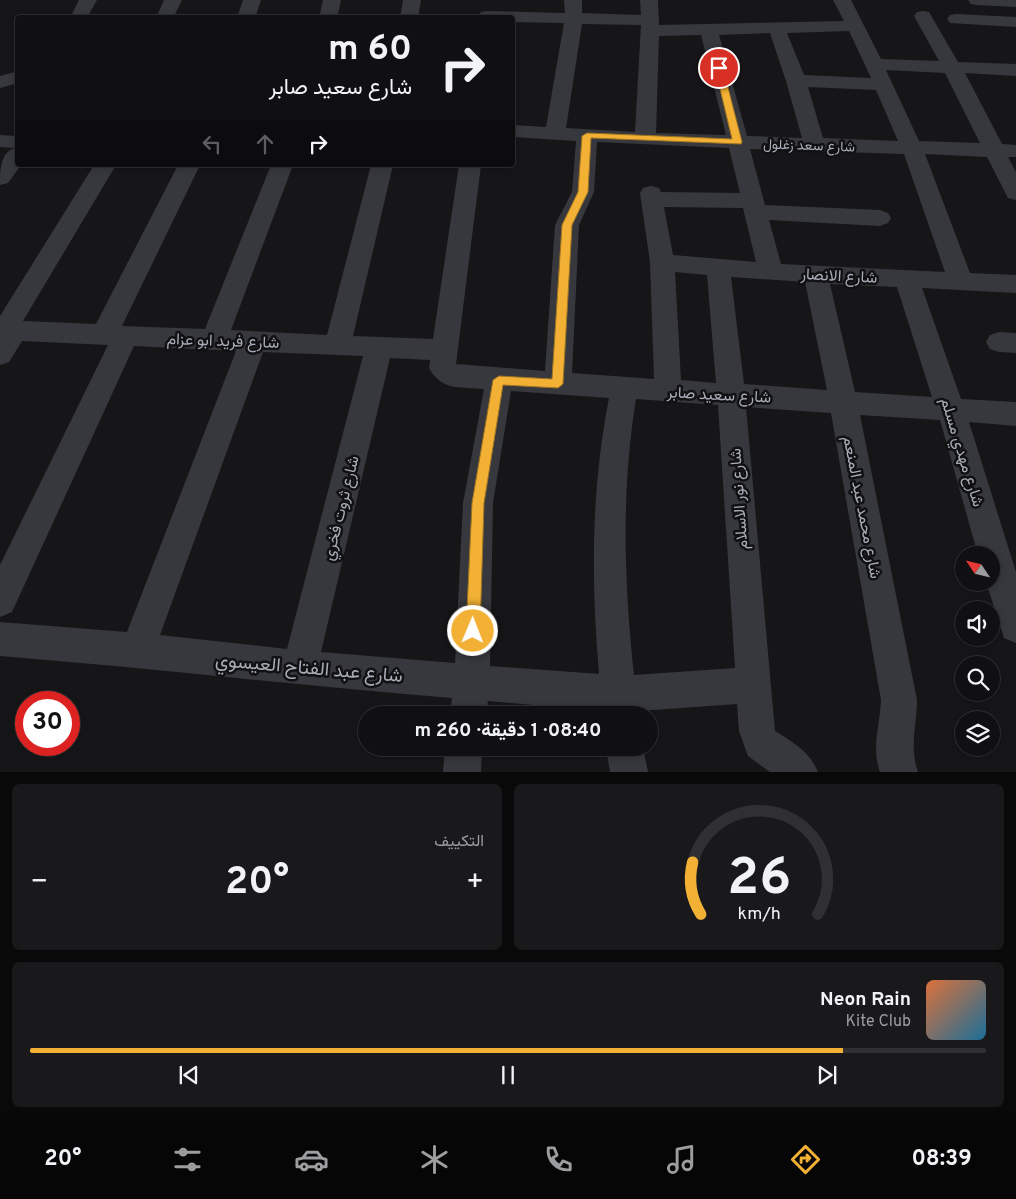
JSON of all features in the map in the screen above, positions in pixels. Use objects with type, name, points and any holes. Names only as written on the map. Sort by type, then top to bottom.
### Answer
[{"type":"street","points":[[80,15],[88,0]]},
{"type":"street","points":[[166,15],[173,0]]},
{"type":"street","points":[[247,15],[252,0]]},
{"type":"street","points":[[329,15],[332,0]]},
{"type":"street","points":[[410,15],[412,0]]},
{"type":"street","points":[[646,139],[650,25],[649,0]]},
{"type":"street","points":[[842,0],[874,64],[912,148],[961,281]]},
{"type":"street","points":[[978,0],[1016,2]]},
{"type":"street","points":[[555,134],[573,9]]},
{"type":"street","points":[[488,11],[573,9],[650,25],[709,30],[855,26]]},
{"type":"street","points":[[923,16],[952,66],[1016,193]]},
{"type":"street","points":[[956,19],[1016,22]]},
{"type":"street","points":[[777,29],[796,81],[815,145]]},
{"type":"street","points":[[709,30],[771,272]]},
{"type":"street","points":[[874,64],[1016,70]]},
{"type":"street","points":[[796,81],[882,84]]},
{"type":"street","name":"شارع سعد زغلول","points":[[515,131],[646,139],[1016,151]]},
{"type":"street","points":[[558,384],[567,225],[583,192],[587,136]]},
{"type":"street","points":[[0,141],[15,142]]},
{"type":"street","points":[[0,178],[15,158]]},
{"type":"street","points":[[5,337],[104,167]]},
{"type":"street","points":[[0,601],[188,167]]},
{"type":"street","points":[[214,340],[281,167]]},
{"type":"street","points":[[338,345],[382,167]]},
{"type":"street","points":[[446,350],[470,167]]},
{"type":"street","points":[[668,391],[662,262],[651,196],[880,218]]},
{"type":"street","name":"شارع الانصار","points":[[662,262],[771,272],[1016,284]]},
{"type":"street","name":"شارع نور الاسلام","points":[[718,267],[731,394],[757,731],[761,743],[791,763],[799,772]]},
{"type":"street","name":"شارع محمد عبد المنعم","points":[[816,274],[843,401],[899,700],[896,756]]},
{"type":"street","name":"شارع مهدي مسلم","points":[[907,279],[950,408],[1016,626]]},
{"type":"street","name":"شارع فريد ابو عزام","points":[[5,337],[115,336],[446,350]]},
{"type":"street","points":[[137,650],[253,342]]},
{"type":"street","name":"شارع ثروت فخري","points":[[300,668],[380,347]]},
{"type":"street","name":"شارع سعيد صابر","points":[[446,350],[443,368],[451,376],[950,408],[1016,414]]},
{"type":"street","points":[[470,698],[478,503],[499,380]]},
{"type":"street","points":[[620,705],[612,641],[608,544],[613,460],[624,388]]},
{"type":"street","name":"شارع عبد الفتاح العيسوي","points":[[0,639],[137,650],[300,668],[470,698],[620,705],[752,685]]},
{"type":"street","points":[[462,772],[463,756]]},
{"type":"street","points":[[626,756],[629,772]]},
{"type":"route","points":[[473,631],[478,503],[499,380],[558,384],[567,225],[583,192],[587,136],[738,142],[719,68]]}]
